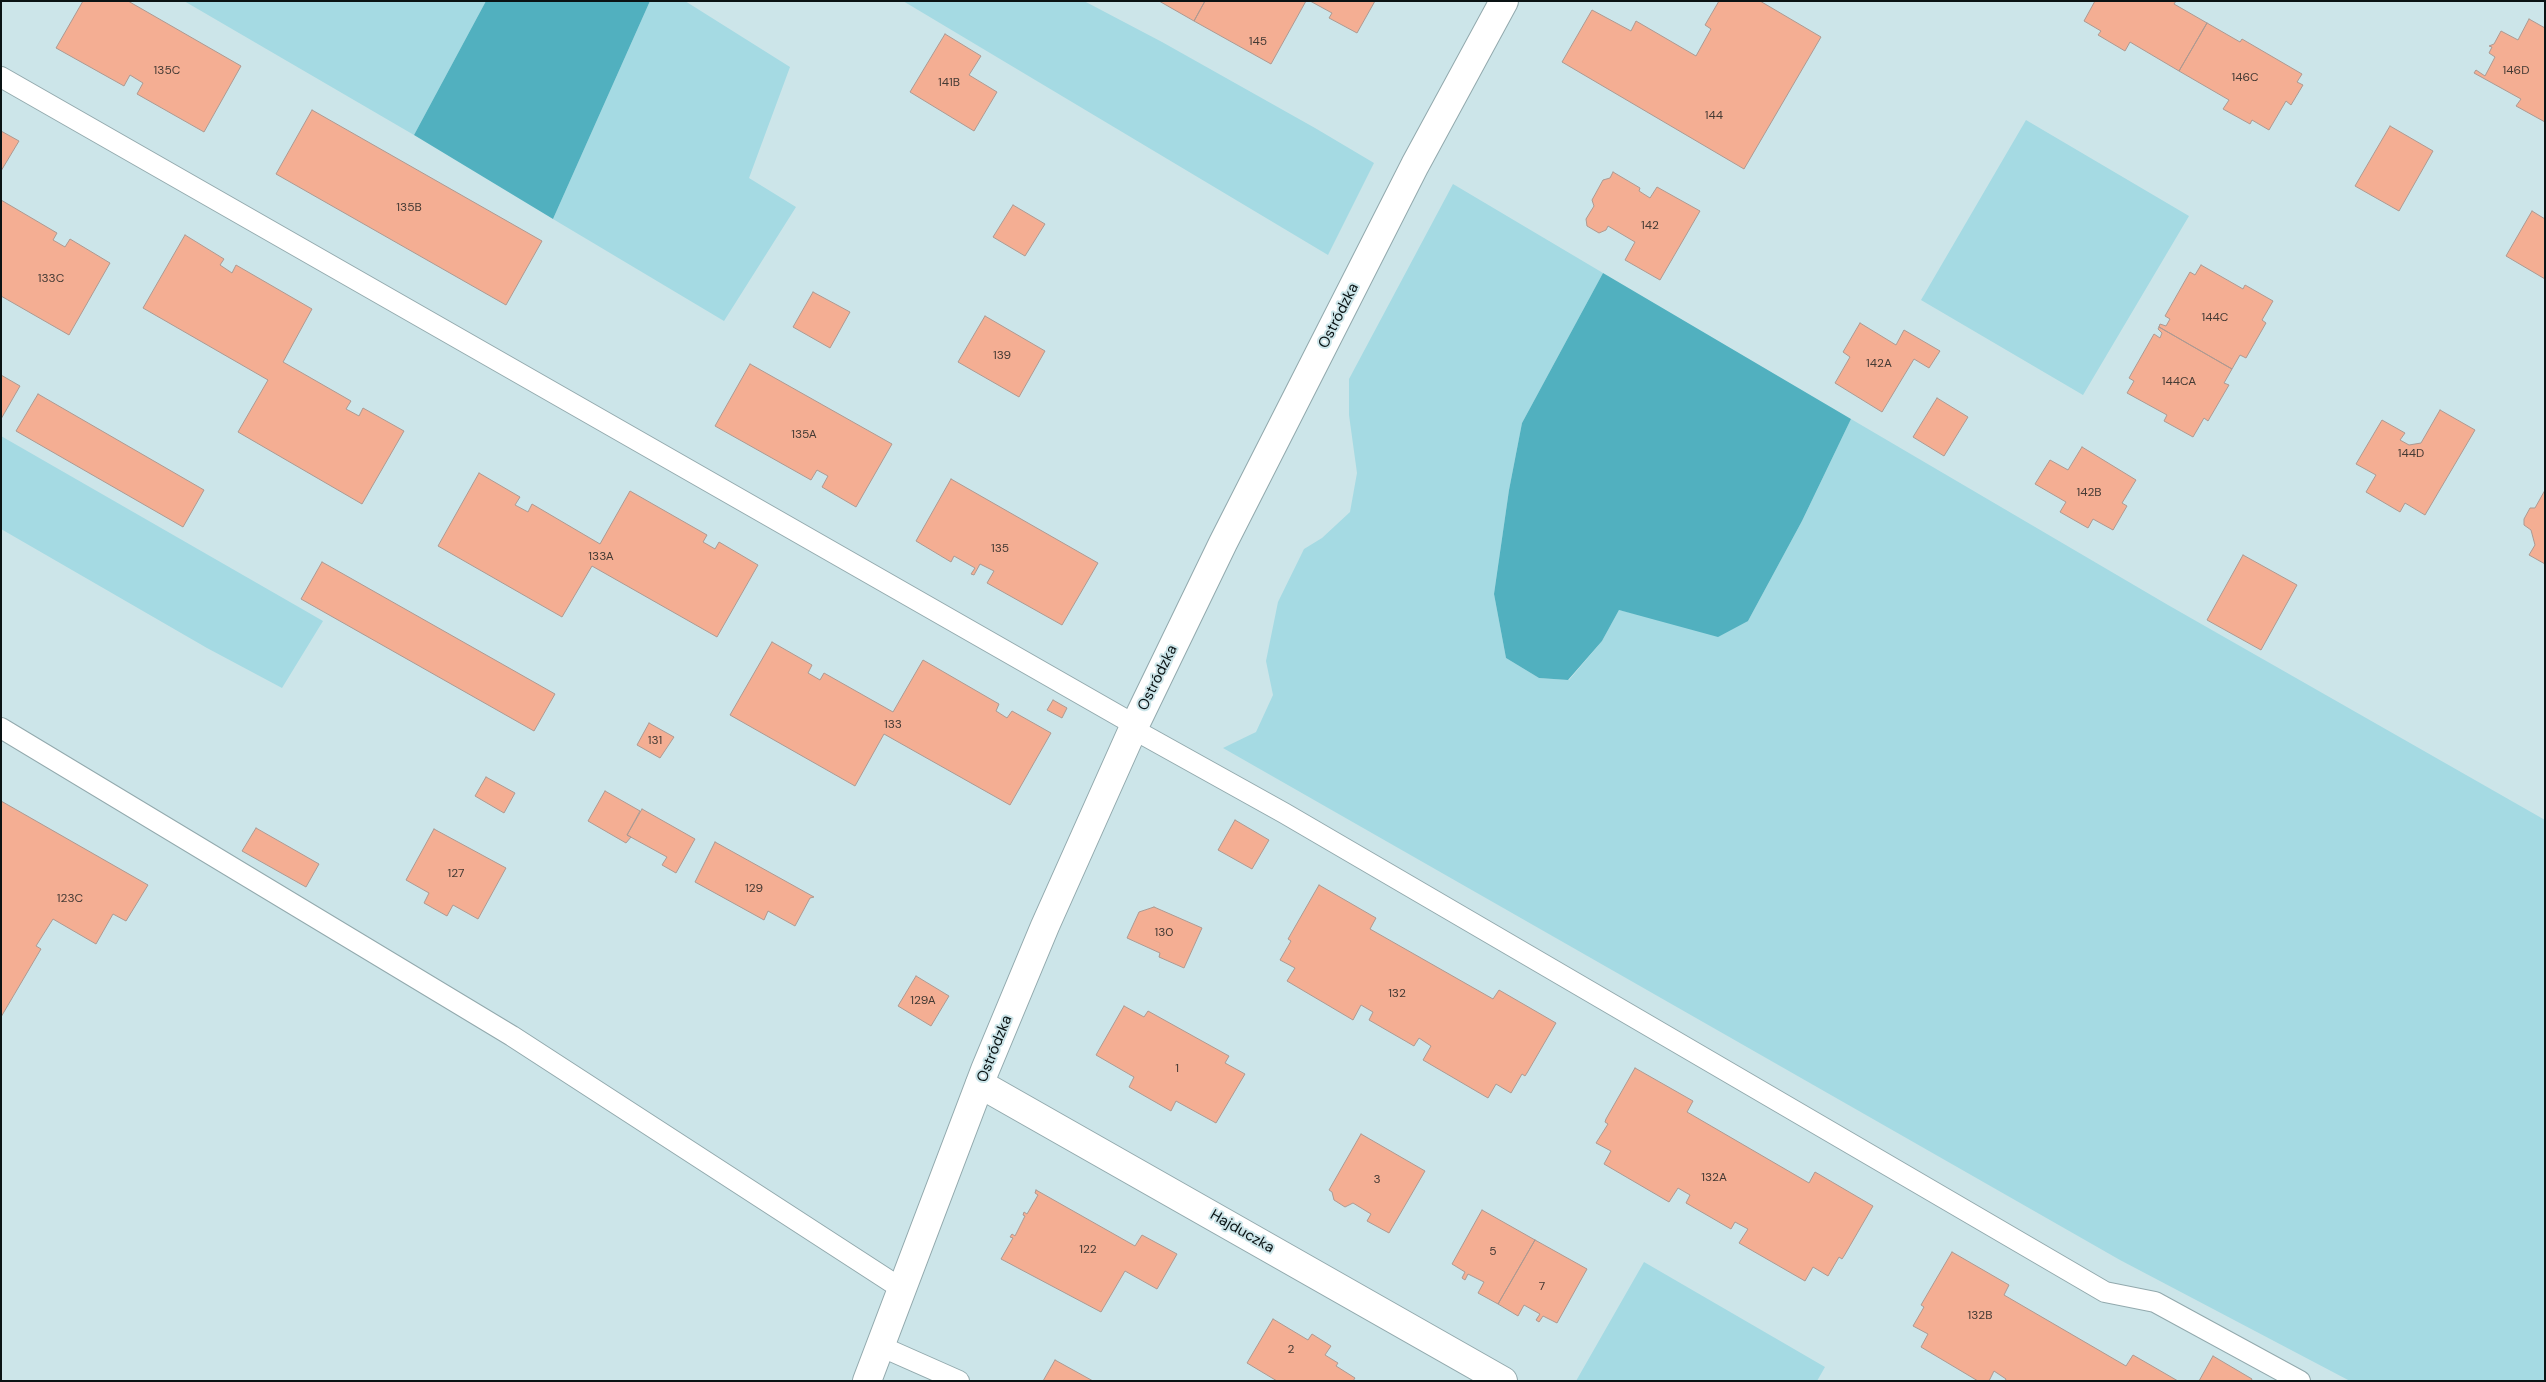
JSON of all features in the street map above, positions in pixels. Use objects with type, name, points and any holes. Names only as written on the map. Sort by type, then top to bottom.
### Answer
[{"type":"street","name":"Ostródzka","points":[[867,1381],[980,1084],[1045,926],[1134,727],[1223,544],[1415,165],[1504,1]]},
{"type":"street","name":"Hajduczka","points":[[980,1084],[1503,1381]]},
{"type":"lane","points":[[1,77],[1284,813],[2104,1292],[2155,1302],[2300,1381]]},
{"type":"lane","points":[[1,728],[512,1036],[902,1289]]},
{"type":"lane","points":[[880,1346],[959,1381]]},
{"type":"shaded area","points":[[184,1],[486,1],[414,135]]},
{"type":"shaded area","points":[[486,1],[650,1],[553,219],[414,135]]},
{"type":"shaded area","points":[[650,1],[685,1],[790,67],[749,178],[796,207],[724,321],[553,219]]},
{"type":"shaded area","points":[[903,1],[1084,1],[1162,42],[1374,163],[1328,255]]},
{"type":"shaded area","points":[[2026,120],[2189,216],[2083,395],[1921,300]]},
{"type":"shaded area","points":[[1453,184],[1603,273],[1522,423],[1509,490],[1494,594],[1506,658],[1539,678],[1569,680],[1602,641],[1619,610],[1654,618],[1748,621],[1802,521],[1851,419],[2168,605],[2545,820],[2545,1381],[2350,1381],[2120,1260],[1223,748],[1256,732],[1273,695],[1266,661],[1278,602],[1304,549],[1322,538],[1350,512],[1357,473],[1349,415],[1349,379]]},
{"type":"shaded area","points":[[1603,273],[1851,419],[1802,521],[1748,621],[1718,637],[1619,610],[1602,641],[1568,680],[1539,678],[1506,658],[1494,594],[1509,490],[1522,423]]},
{"type":"shaded area","points":[[1,436],[323,621],[282,688],[207,648],[1,529]]},
{"type":"shaded area","points":[[1644,1262],[1825,1367],[1817,1381],[1576,1381]]},
{"type":"building","points":[[83,1],[128,1],[241,66],[204,132],[137,94],[143,83],[130,75],[124,86],[56,48]]},
{"type":"building","points":[[1159,1],[1205,1],[1194,21]]},
{"type":"building","points":[[1205,1],[1306,1],[1271,64],[1194,21]]},
{"type":"building","points":[[1310,1],[1375,1],[1357,33],[1329,18],[1332,13]]},
{"type":"building","points":[[1719,1],[1760,1],[1821,37],[1744,169],[1562,62],[1592,10],[1631,31],[1636,21],[1696,56],[1711,29],[1705,25]]},
{"type":"building","points":[[2095,1],[2176,1],[2174,4],[2207,23],[2179,71],[2130,42],[2125,51],[2098,35],[2101,31],[2084,21]]},
{"type":"building","points":[[2529,19],[2545,28],[2545,122],[2516,106],[2521,99],[2474,73],[2476,70],[2485,76],[2495,57],[2489,53],[2492,47],[2489,46],[2494,44],[2501,31],[2518,40]]},
{"type":"building","points":[[2207,23],[2240,42],[2242,39],[2302,74],[2297,82],[2303,85],[2291,105],[2286,101],[2269,130],[2252,120],[2250,124],[2223,109],[2229,100],[2179,71]]},
{"type":"building","points":[[945,34],[981,56],[969,75],[997,92],[974,131],[910,92]]},
{"type":"building","points":[[312,110],[542,241],[506,305],[276,174]]},
{"type":"building","points":[[2390,126],[2433,151],[2399,211],[2355,186]]},
{"type":"building","points":[[1,131],[19,141],[1,171]]},
{"type":"building","points":[[1613,172],[1640,188],[1639,191],[1650,198],[1657,187],[1700,211],[1660,280],[1625,260],[1635,242],[1608,226],[1606,230],[1599,233],[1587,226],[1586,219],[1594,206],[1592,200],[1603,180],[1610,178]]},
{"type":"building","points":[[1,200],[57,233],[53,240],[65,247],[70,239],[110,263],[69,335],[1,296]]},
{"type":"building","points":[[1013,205],[1045,224],[1025,256],[993,237]]},
{"type":"building","points":[[2532,211],[2545,219],[2545,279],[2506,256]]},
{"type":"building","points":[[185,235],[224,259],[220,265],[232,273],[236,265],[312,309],[283,362],[351,401],[346,409],[359,416],[363,408],[404,431],[362,504],[238,432],[268,380],[143,308]]},
{"type":"building","points":[[2201,265],[2243,289],[2245,285],[2273,301],[2262,320],[2266,323],[2246,358],[2240,355],[2232,369],[2159,327],[2160,324],[2166,326],[2170,319],[2165,316],[2190,272],[2195,275]]},
{"type":"building","points":[[813,292],[850,312],[830,348],[793,327]]},
{"type":"building","points":[[985,316],[1045,351],[1019,397],[958,362]]},
{"type":"building","points":[[1860,323],[1896,345],[1904,330],[1940,351],[1929,368],[1914,359],[1882,412],[1835,383],[1850,357],[1843,352]]},
{"type":"building","points":[[2159,327],[2232,369],[2224,383],[2229,385],[2208,421],[2204,418],[2193,437],[2164,421],[2167,415],[2127,393],[2134,381],[2129,378],[2154,334],[2160,338],[2162,333],[2158,329]]},
{"type":"building","points":[[750,364],[892,444],[856,507],[822,487],[828,476],[817,470],[811,480],[715,426]]},
{"type":"building","points":[[1,375],[20,386],[1,419]]},
{"type":"building","points":[[38,394],[204,490],[183,527],[16,431]]},
{"type":"building","points":[[1937,398],[1968,417],[1944,456],[1913,437]]},
{"type":"building","points":[[2440,410],[2475,430],[2425,515],[2405,503],[2400,512],[2366,492],[2376,475],[2356,464],[2382,420],[2405,433],[2400,440],[2409,445],[2421,443]]},
{"type":"building","points":[[2082,447],[2136,480],[2122,503],[2127,506],[2113,530],[2093,519],[2088,528],[2060,512],[2066,502],[2035,484],[2050,460],[2068,470]]},
{"type":"building","points":[[479,473],[520,497],[515,505],[528,512],[532,504],[600,544],[630,491],[707,535],[703,542],[715,549],[719,542],[758,565],[717,637],[592,566],[562,617],[438,546]]},
{"type":"building","points":[[951,479],[1098,563],[1062,625],[987,583],[994,571],[980,564],[974,575],[971,574],[975,568],[954,556],[951,562],[916,541]]},
{"type":"building","points":[[2545,490],[2545,564],[2529,555],[2535,545],[2531,530],[2524,525],[2524,519],[2530,508],[2535,508]]},
{"type":"building","points":[[2243,555],[2297,585],[2261,650],[2207,620]]},
{"type":"building","points":[[322,562],[555,694],[534,731],[301,599]]},
{"type":"building","points":[[772,642],[812,665],[808,673],[820,680],[824,673],[893,712],[923,660],[999,704],[996,711],[1007,718],[1012,711],[1051,733],[1010,805],[884,734],[855,786],[730,715]]},
{"type":"building","points":[[1053,700],[1067,708],[1062,718],[1047,710]]},
{"type":"building","points":[[649,723],[674,737],[660,758],[637,745]]},
{"type":"building","points":[[486,777],[515,793],[504,813],[475,796]]},
{"type":"building","points":[[605,791],[640,811],[627,835],[631,837],[626,843],[588,821]]},
{"type":"building","points":[[1,801],[148,885],[126,921],[113,914],[96,944],[53,919],[36,946],[41,949],[1,1017]]},
{"type":"building","points":[[642,809],[695,839],[676,873],[662,865],[667,857],[627,835]]},
{"type":"building","points":[[1235,820],[1269,840],[1252,869],[1218,850]]},
{"type":"building","points":[[256,828],[319,864],[306,887],[242,851]]},
{"type":"building","points":[[434,829],[506,868],[478,919],[453,905],[447,916],[424,903],[429,893],[406,880]]},
{"type":"building","points":[[715,842],[814,897],[810,898],[795,926],[768,911],[764,920],[695,882]]},
{"type":"building","points":[[1319,885],[1376,918],[1370,929],[1493,999],[1499,990],[1556,1023],[1527,1073],[1525,1076],[1522,1074],[1511,1093],[1496,1084],[1488,1098],[1423,1060],[1431,1046],[1419,1038],[1414,1046],[1369,1020],[1373,1012],[1361,1005],[1353,1020],[1287,981],[1295,968],[1280,960],[1291,941],[1288,939]]},
{"type":"building","points":[[1154,907],[1202,928],[1184,968],[1159,957],[1160,953],[1127,938],[1139,912]]},
{"type":"building","points":[[916,976],[949,996],[931,1026],[898,1006]]},
{"type":"building","points":[[1124,1006],[1144,1017],[1148,1011],[1229,1056],[1225,1063],[1245,1074],[1216,1123],[1176,1101],[1171,1111],[1129,1087],[1134,1077],[1096,1055]]},
{"type":"building","points":[[1635,1068],[1693,1101],[1687,1112],[1809,1183],[1815,1172],[1873,1206],[1844,1256],[1842,1259],[1839,1257],[1828,1276],[1813,1267],[1805,1281],[1739,1243],[1748,1229],[1735,1222],[1731,1229],[1686,1203],[1690,1195],[1678,1188],[1669,1202],[1604,1164],[1611,1151],[1596,1143],[1608,1124],[1605,1122],[1606,1119]]},
{"type":"building","points":[[1361,1134],[1425,1171],[1389,1233],[1367,1221],[1371,1214],[1353,1203],[1345,1207],[1334,1200],[1332,1192],[1329,1190]]},
{"type":"building","points":[[1036,1190],[1135,1246],[1142,1235],[1177,1254],[1157,1289],[1125,1271],[1101,1312],[1001,1259],[1013,1238],[1010,1237],[1012,1234],[1015,1236],[1025,1216],[1023,1215],[1024,1212],[1027,1214],[1038,1195],[1035,1193]]},
{"type":"building","points":[[1482,1210],[1535,1240],[1498,1304],[1478,1293],[1484,1282],[1468,1274],[1465,1280],[1462,1278],[1465,1272],[1452,1264]]},
{"type":"building","points":[[1535,1240],[1587,1269],[1557,1323],[1543,1316],[1539,1322],[1536,1320],[1540,1314],[1524,1305],[1518,1316],[1498,1304]]},
{"type":"building","points":[[1952,1252],[2009,1285],[2004,1295],[2126,1366],[2133,1355],[2178,1381],[2005,1381],[2006,1379],[1994,1371],[1989,1381],[1978,1381],[1921,1347],[1928,1334],[1913,1326],[1924,1307],[1921,1305]]},
{"type":"building","points":[[1273,1319],[1308,1340],[1312,1334],[1331,1346],[1325,1355],[1338,1363],[1336,1366],[1355,1378],[1353,1381],[1277,1381],[1247,1363]]},
{"type":"building","points":[[2213,1356],[2252,1379],[2251,1381],[2199,1381]]},
{"type":"building","points":[[1055,1360],[1093,1381],[1043,1381]]}]
